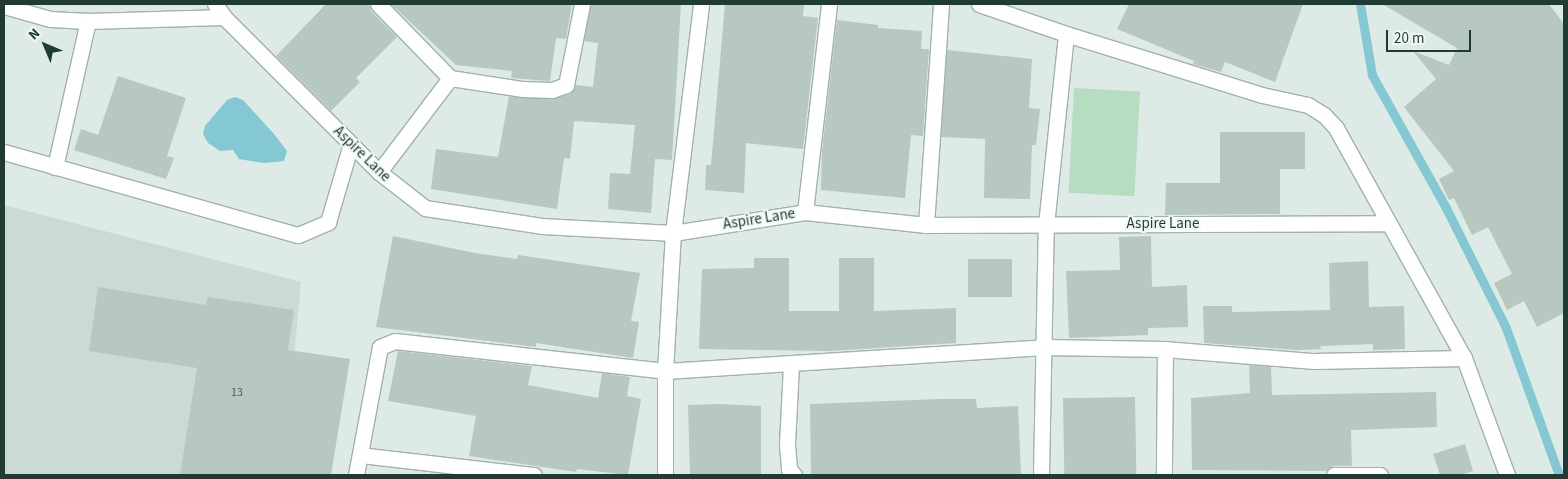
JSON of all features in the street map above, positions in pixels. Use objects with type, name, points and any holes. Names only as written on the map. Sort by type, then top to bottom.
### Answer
[{"type":"street","name":"Aspire Lane","points":[[215,4],[224,17],[379,172],[425,208],[542,226],[673,233],[805,212],[926,225],[1388,223]]},
{"type":"street","points":[[378,4],[450,78],[523,90],[552,90],[566,84],[582,4]]},
{"type":"street","points":[[665,475],[665,371],[673,233],[701,4]]},
{"type":"street","points":[[805,212],[830,4]]},
{"type":"street","points":[[926,225],[941,4]]},
{"type":"street","points":[[979,4],[1066,34],[1262,94],[1308,105],[1336,128],[1464,358],[1507,475]]},
{"type":"street","points":[[4,6],[52,11],[88,21],[224,17]]},
{"type":"street","points":[[55,167],[88,21]]},
{"type":"street","points":[[1041,475],[1046,225],[1066,34]]},
{"type":"street","points":[[379,172],[450,78]]},
{"type":"street","points":[[4,152],[298,234],[328,222],[351,144]]},
{"type":"street","points":[[356,475],[380,347],[395,341],[665,371],[791,365],[1044,347],[1165,349],[1312,361],[1464,358]]},
{"type":"street","points":[[1164,475],[1165,349]]},
{"type":"street","points":[[791,365],[787,444],[789,469],[794,475]]},
{"type":"street","points":[[360,455],[534,475]]},
{"type":"street","points":[[1334,475],[1380,475]]},
{"type":"shaded area","points":[[4,205],[301,282],[283,475],[4,475]]},
{"type":"green space","points":[[1074,88],[1140,91],[1134,196],[1069,193]]},
{"type":"water","points":[[235,97],[243,100],[274,134],[287,151],[284,161],[264,163],[239,159],[233,150],[220,151],[208,143],[203,134],[205,126],[227,100]]},
{"type":"building","points":[[326,4],[369,4],[371,11],[397,37],[356,78],[360,82],[331,111],[276,56]]},
{"type":"building","points":[[391,4],[572,4],[566,39],[556,38],[550,81],[511,78],[512,71],[456,65]]},
{"type":"building","points":[[591,4],[681,4],[672,160],[655,159],[651,213],[608,209],[610,173],[630,174],[635,125],[574,121],[570,159],[564,158],[557,209],[431,189],[436,149],[498,157],[509,96],[552,99],[570,94],[576,85],[593,87],[598,43],[584,41]]},
{"type":"building","points":[[725,4],[804,4],[803,16],[818,18],[803,149],[746,143],[744,193],[705,190],[706,165],[711,165]]},
{"type":"building","points":[[1129,4],[1303,4],[1275,82],[1225,62],[1221,72],[1193,64],[1194,61],[1117,29]]},
{"type":"building","points":[[1382,4],[1549,4],[1564,24],[1564,313],[1537,327],[1524,301],[1507,310],[1494,283],[1512,274],[1488,227],[1472,235],[1454,198],[1449,200],[1439,179],[1454,171],[1404,107],[1436,79],[1413,51],[1449,65],[1457,48]]},
{"type":"building","points":[[837,20],[878,25],[878,28],[922,31],[921,49],[929,49],[923,136],[911,135],[905,198],[821,190],[822,151]]},
{"type":"building","points":[[947,50],[1032,59],[1029,108],[1040,109],[1036,145],[1032,145],[1030,199],[984,198],[985,139],[941,137]]},
{"type":"building","points":[[118,76],[186,98],[167,156],[174,158],[166,179],[74,150],[81,129],[98,135]]},
{"type":"building","points":[[1220,132],[1305,132],[1305,169],[1280,169],[1280,214],[1165,215],[1166,183],[1220,183]]},
{"type":"building","points":[[393,236],[475,253],[517,259],[518,255],[640,273],[631,321],[639,322],[633,358],[536,343],[536,347],[376,327]]},
{"type":"building","points":[[1151,236],[1152,287],[1187,285],[1188,327],[1148,328],[1148,335],[1069,338],[1066,271],[1120,270],[1119,237]]},
{"type":"building","points":[[754,258],[789,258],[789,311],[839,311],[839,258],[874,258],[874,311],[956,308],[956,343],[831,351],[699,349],[702,269],[754,268]]},
{"type":"building","points":[[968,259],[1012,259],[1012,297],[968,297]]},
{"type":"building","points":[[1368,261],[1369,307],[1404,306],[1405,349],[1373,350],[1373,344],[1320,346],[1321,349],[1297,350],[1204,343],[1203,306],[1232,306],[1232,312],[1330,310],[1329,263]]},
{"type":"building","points":[[98,287],[206,305],[208,297],[294,310],[288,350],[350,359],[331,475],[180,475],[197,368],[89,351]]},
{"type":"building","points":[[398,351],[532,366],[528,385],[598,398],[602,373],[630,377],[627,396],[641,399],[628,475],[577,469],[576,472],[469,456],[476,416],[388,401]]},
{"type":"building","points":[[1249,365],[1271,367],[1272,395],[1436,392],[1437,427],[1351,430],[1352,466],[1334,466],[1326,471],[1192,470],[1191,398],[1250,393]]},
{"type":"building","points":[[1135,397],[1136,475],[1064,475],[1063,398]]},
{"type":"building","points":[[976,399],[977,408],[1018,406],[1021,475],[811,475],[810,404]]},
{"type":"building","points":[[688,405],[761,406],[761,475],[690,475]]},
{"type":"building","points":[[1465,444],[1473,471],[1460,475],[1440,475],[1433,454]]},
{"type":"waterway","points":[[1360,4],[1372,75],[1446,208],[1506,328],[1559,475]]}]
